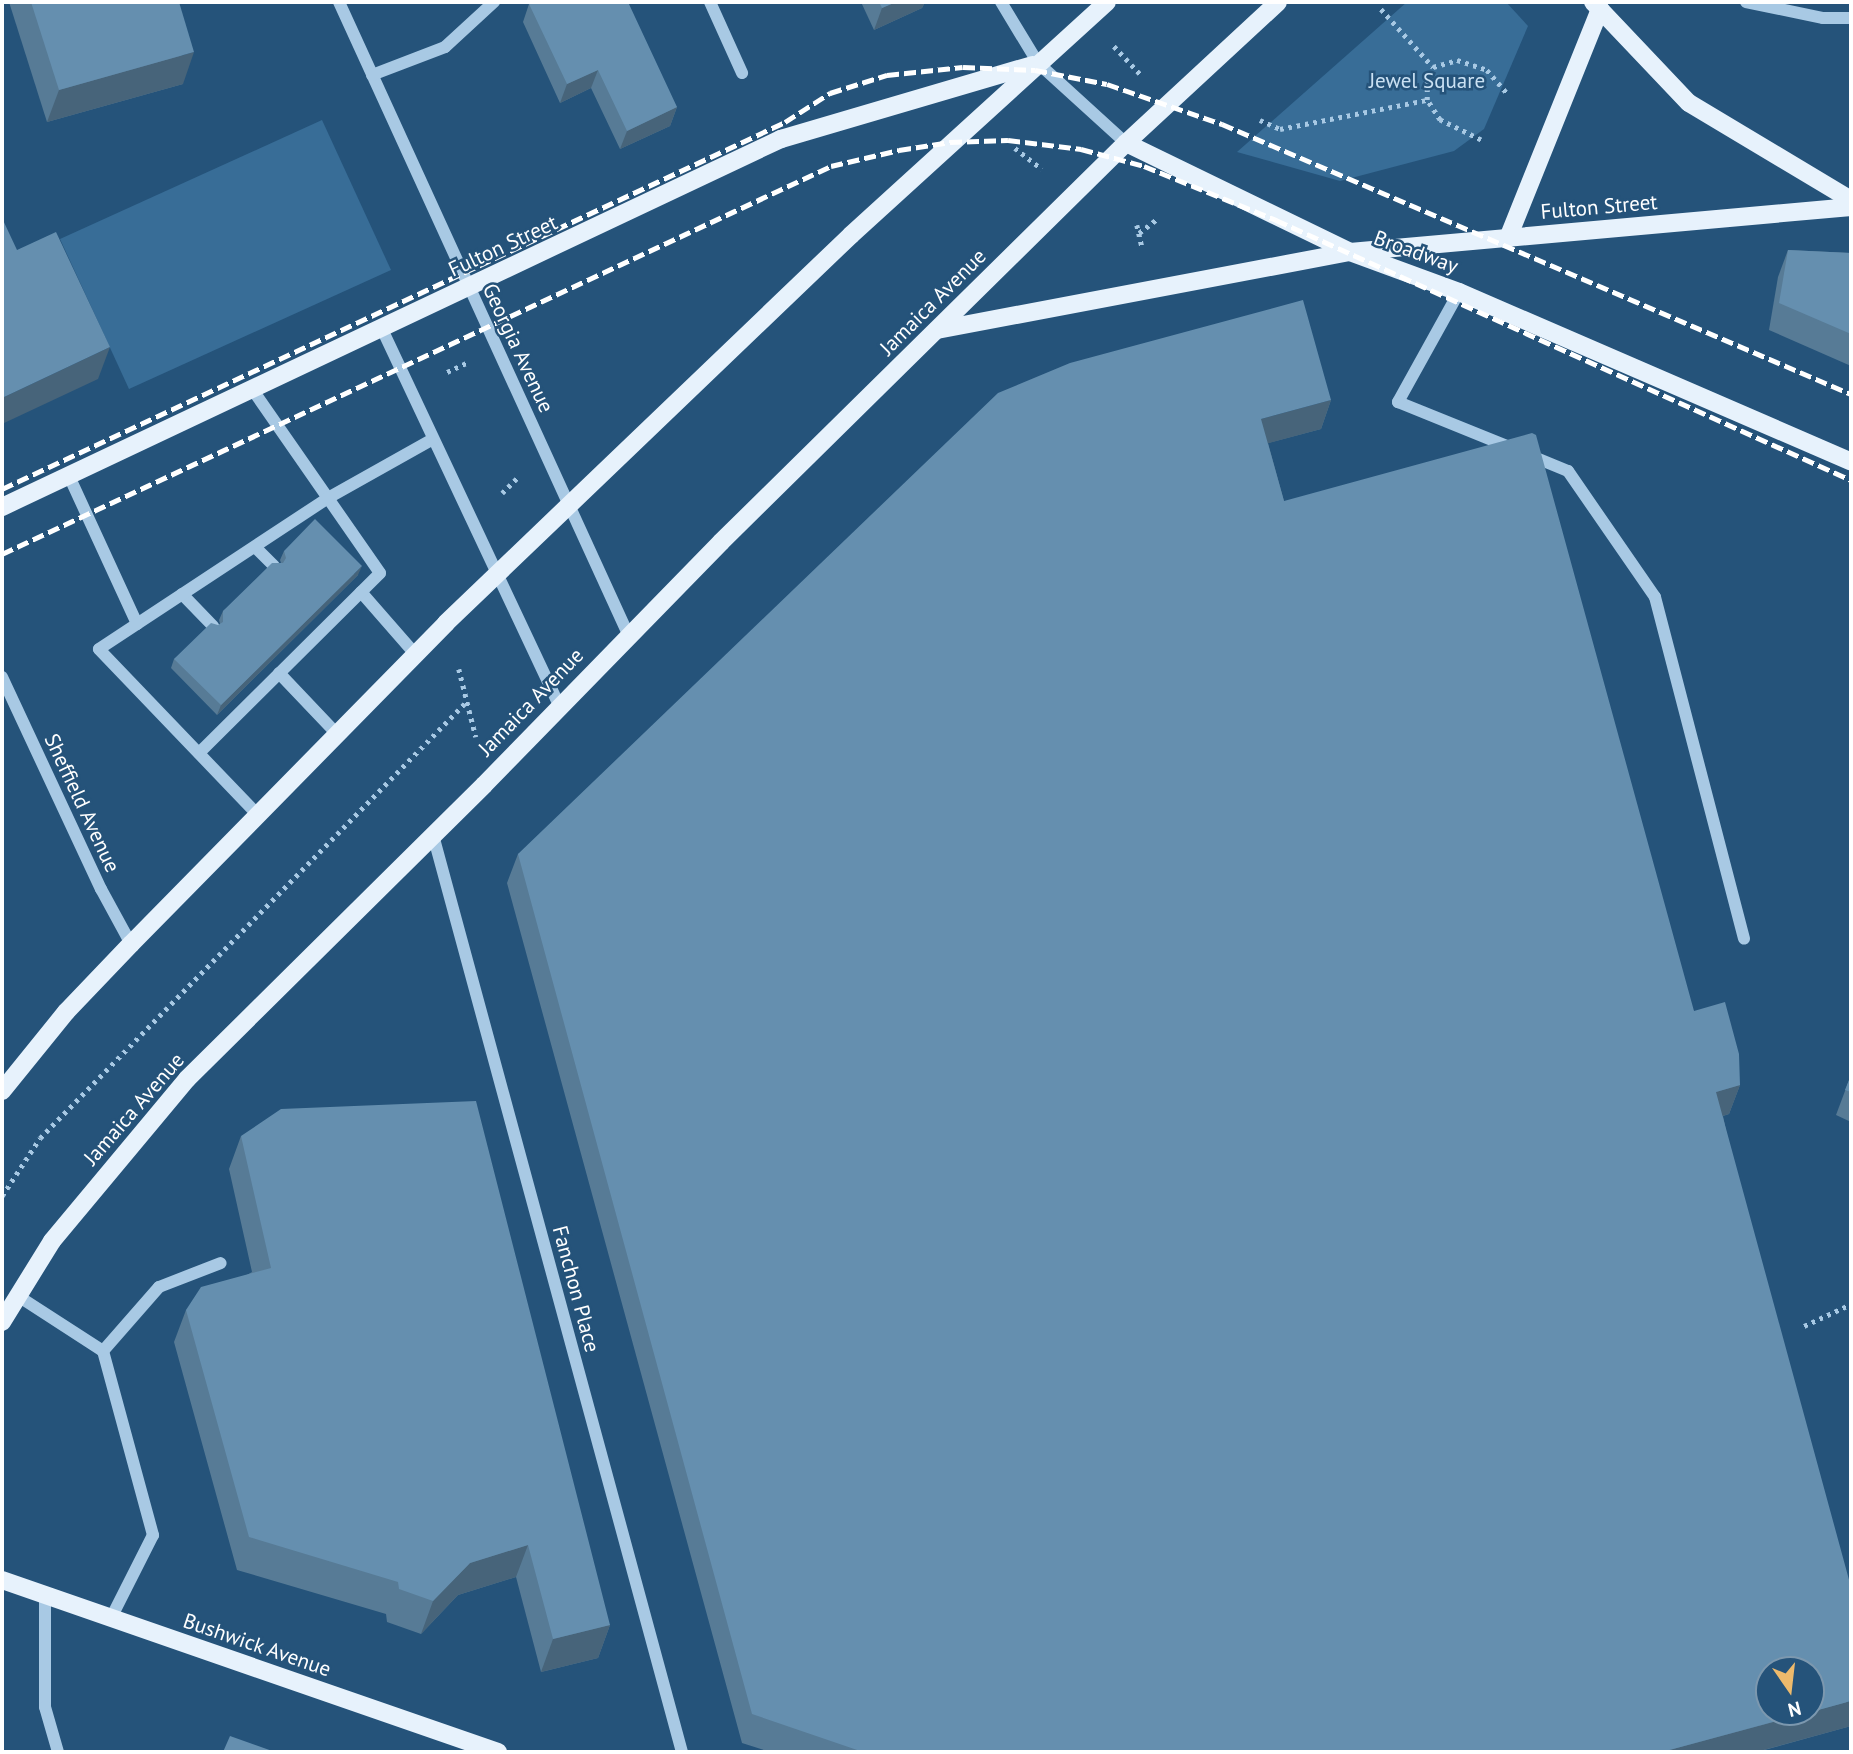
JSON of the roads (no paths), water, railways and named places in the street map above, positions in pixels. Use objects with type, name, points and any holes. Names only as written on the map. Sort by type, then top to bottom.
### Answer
[{"type":"main road","points":[[2,1091],[66,1012],[257,813],[415,654],[568,505],[1038,63],[1107,2]]},
{"type":"main road","name":"Jamaica Avenue","points":[[2,1322],[52,1241],[187,1079],[433,835],[628,634],[1126,143],[1278,2]]},
{"type":"main road","points":[[1508,238],[1597,6],[1689,103],[1851,200]]},
{"type":"main road","name":"Fulton Street","points":[[2,507],[781,139],[1038,63]]},
{"type":"main road","points":[[1126,143],[1350,252]]},
{"type":"main road","name":"Fulton Street","points":[[1350,252],[1851,207]]},
{"type":"main road","name":"Broadway","points":[[937,330],[1350,252],[1459,292],[1851,461]]},
{"type":"main road","name":"Bushwick Avenue","points":[[2,1580],[498,1752]]},
{"type":"street","name":"Georgia Avenue","points":[[339,2],[628,634]]},
{"type":"street","points":[[372,75],[445,47],[494,2]]},
{"type":"street","points":[[710,2],[741,73]]},
{"type":"street","points":[[1000,2],[1038,63],[1126,143]]},
{"type":"street","points":[[1746,2],[1823,18],[1851,18]]},
{"type":"street","points":[[1459,292],[1398,402],[1568,471],[1655,597],[1744,939]]},
{"type":"street","points":[[382,329],[559,705]]},
{"type":"street","points":[[199,752],[279,673],[326,617],[361,592],[380,573],[253,390]]},
{"type":"street","points":[[257,813],[99,649],[328,498],[433,439]]},
{"type":"street","points":[[69,476],[136,624]]},
{"type":"street","points":[[255,547],[274,566]]},
{"type":"street","points":[[361,592],[415,654]]},
{"type":"street","points":[[182,594],[213,626]]},
{"type":"street","points":[[279,673],[336,733]]},
{"type":"street","points":[[258,674],[268,684]]},
{"type":"street","name":"Sheffield Avenue","points":[[2,677],[101,889],[131,944]]},
{"type":"street","name":"Fanchon Place","points":[[433,835],[682,1752]]},
{"type":"street","points":[[103,1352],[159,1287],[220,1263]]},
{"type":"street","points":[[18,1296],[103,1352],[153,1535],[111,1618]]},
{"type":"street","points":[[45,1596],[45,1707],[58,1752]]},
{"type":"railway","points":[[2,489],[785,122],[830,93],[887,75],[963,67],[1035,70],[1107,84],[1222,124],[1851,394]]},
{"type":"railway","points":[[2,554],[831,166],[899,150],[950,142],[1008,140],[1081,149],[1144,166],[1276,220],[1851,480]]},
{"type":"park label","name":"Jewel Square","points":[[1427,81]]}]
